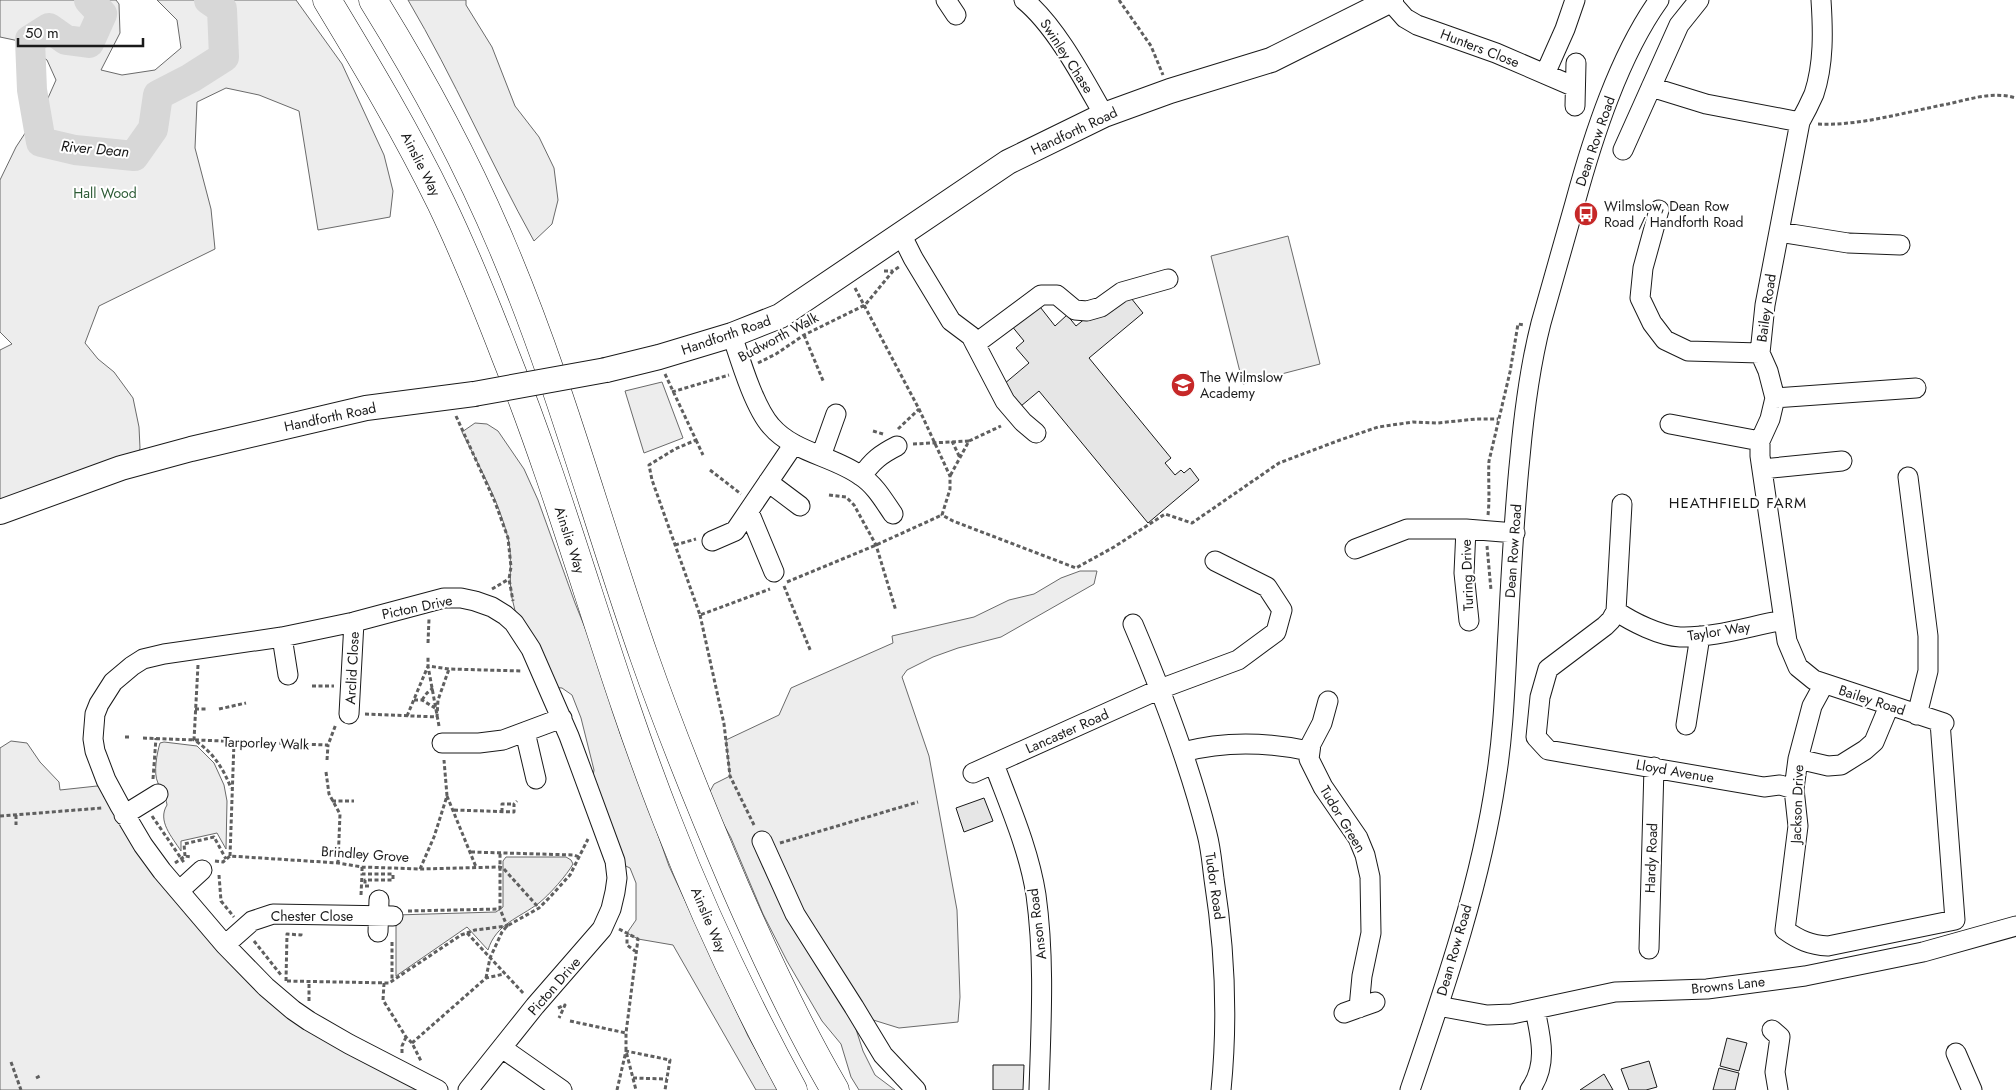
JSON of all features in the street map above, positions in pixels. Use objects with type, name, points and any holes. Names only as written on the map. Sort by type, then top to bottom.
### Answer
[{"type":"highway","name":"Ainslie Way","points":[[327,0],[407,136],[442,205],[468,265],[507,360],[539,448],[666,819],[719,945],[756,1022],[793,1090]]},
{"type":"highway","points":[[373,0],[402,47],[441,118],[503,247],[561,403],[645,659],[700,805],[783,994],[835,1090]]},
{"type":"main road","name":"Handforth Road","points":[[0,512],[121,468],[192,449],[366,408],[474,394],[606,370],[659,357],[732,335],[780,316],[1008,162],[1104,116],[1170,91],[1271,60],[1391,0]]},
{"type":"street","name":"Swinley Chase","points":[[1024,0],[1038,11],[1079,72],[1104,116]]},
{"type":"street","name":"Hunters Close","points":[[1391,0],[1405,18],[1418,25],[1496,53],[1575,87]]},
{"type":"street","points":[[1545,74],[1565,29],[1575,0]]},
{"type":"street","name":"Dean Row Road","points":[[1645,20],[1649,0]]},
{"type":"street","name":"Dean Row Road","points":[[1410,1090],[1438,1006],[1486,838],[1496,780],[1506,692],[1520,456],[1540,326],[1586,165],[1619,74],[1645,20],[1659,0]]},
{"type":"street","points":[[1623,150],[1679,25],[1699,0]]},
{"type":"street","name":"Bailey Road","points":[[1785,930],[1797,939],[1812,945],[1828,946],[1955,920],[1942,723],[1814,680],[1798,667],[1787,641],[1762,469],[1760,441],[1770,420],[1775,398],[1768,371],[1760,353],[1765,304],[1800,122],[1813,95],[1820,73],[1823,24],[1821,0]]},
{"type":"street","points":[[1575,106],[1576,63]]},
{"type":"street","points":[[1651,87],[1706,104],[1800,122]]},
{"type":"street","points":[[1659,210],[1643,268],[1640,298],[1652,323],[1665,340],[1688,351],[1760,353]]},
{"type":"street","points":[[1779,232],[1848,243],[1900,245]]},
{"type":"street","points":[[901,234],[913,258],[951,320],[971,336],[1005,401],[1036,433]]},
{"type":"street","points":[[975,344],[1041,295],[1057,295],[1075,310],[1087,311],[1101,307],[1122,292],[1168,279]]},
{"type":"street","points":[[732,335],[761,411],[771,427],[794,444],[862,476],[876,490],[893,514]]},
{"type":"street","points":[[1775,398],[1916,388]]},
{"type":"street","points":[[821,456],[836,414]]},
{"type":"street","points":[[1670,424],[1760,441]]},
{"type":"street","points":[[862,476],[870,463],[897,438]]},
{"type":"street","points":[[712,541],[735,531],[794,444]]},
{"type":"street","points":[[1762,469],[1842,461]]},
{"type":"street","points":[[1908,477],[1928,636],[1928,671],[1917,715]]},
{"type":"street","points":[[768,482],[800,506]]},
{"type":"street","points":[[1616,611],[1622,504]]},
{"type":"street","points":[[752,508],[779,578]]},
{"type":"street","name":"Turing Drive","points":[[1355,548],[1408,529],[1466,529],[1514,533]]},
{"type":"street","name":"Turing Drive","points":[[1466,529],[1464,573],[1469,621]]},
{"type":"street","points":[[1160,689],[1238,660],[1276,632],[1282,610],[1267,587],[1215,561]]},
{"type":"street","name":"Picton Drive","points":[[438,1090],[309,1021],[266,987],[225,945],[143,845],[106,780],[95,751],[94,725],[99,704],[113,682],[138,662],[164,654],[282,637],[354,622],[444,598],[462,598],[492,607],[514,623],[539,664],[562,718],[615,861],[617,878],[611,909],[602,929],[544,1008],[502,1048],[468,1090]]},
{"type":"street","name":"Taylor Way","points":[[1616,611],[1630,620],[1654,630],[1678,636],[1700,636],[1784,620]]},
{"type":"street","name":"Lloyd Avenue","points":[[1616,611],[1604,626],[1548,669],[1540,697],[1536,737],[1548,750],[1764,787],[1780,785],[1794,789]]},
{"type":"street","name":"Arclid Close","points":[[350,708],[354,622]]},
{"type":"street","name":"Tudor Road","points":[[1133,624],[1183,752],[1207,835],[1220,911],[1224,977],[1225,1045],[1222,1090]]},
{"type":"street","points":[[1686,725],[1700,636]]},
{"type":"street","points":[[282,637],[288,675]]},
{"type":"street","name":"Jackson Drive","points":[[1785,930],[1798,826],[1794,789],[1798,759],[1812,706],[1824,684]]},
{"type":"street","name":"Lancaster Road","points":[[973,773],[1160,689]]},
{"type":"street","points":[[1183,752],[1211,746],[1256,744],[1286,746],[1309,751],[1322,723],[1328,701]]},
{"type":"street","points":[[1798,759],[1828,766],[1841,765],[1866,750],[1874,742],[1889,706]]},
{"type":"street","points":[[451,743],[490,742],[525,732],[562,718]]},
{"type":"street","points":[[525,732],[536,778]]},
{"type":"street","name":"Tudor Green","points":[[1309,751],[1309,759],[1313,768],[1358,838],[1365,855],[1370,876],[1371,933],[1361,985],[1359,1008]]},
{"type":"street","name":"Anson Road","points":[[994,764],[1022,838],[1036,894],[1042,966],[1039,1090]]},
{"type":"street","name":"Hardy Road","points":[[1648,949],[1654,767]]},
{"type":"street","points":[[122,810],[154,802]]},
{"type":"street","points":[[764,845],[796,914],[883,1055],[916,1090]]},
{"type":"street","points":[[179,891],[198,873]]},
{"type":"street","name":"Chester Close","points":[[225,945],[252,921],[273,914],[386,915]]},
{"type":"street","name":"Browns Lane","points":[[1438,1006],[1487,1015],[1512,1014],[1615,992],[1707,988],[1805,976],[1923,952],[2016,926]]},
{"type":"street","points":[[1530,1090],[1539,1074],[1542,1057],[1542,1042],[1535,1010]]},
{"type":"street","points":[[1772,1030],[1780,1037],[1775,1072],[1778,1090]]},
{"type":"street","points":[[502,1048],[562,1090]]},
{"type":"street","points":[[1956,1053],[1972,1090]]},
{"type":"path","points":[[1119,0],[1151,46],[1170,91]]},
{"type":"path","points":[[1800,122],[1833,125],[1993,94],[2016,98]]},
{"type":"path","points":[[846,272],[936,442],[950,476],[950,489],[942,514],[953,521],[1076,568],[1114,547],[1165,514],[1192,523],[1279,463],[1340,440],[1378,427],[1413,422],[1438,423],[1498,419],[1510,372],[1518,324],[1540,326]]},
{"type":"path","name":"Budworth Walk","points":[[672,392],[744,370],[776,354],[804,335],[864,305]]},
{"type":"path","points":[[804,335],[824,383]]},
{"type":"path","points":[[450,397],[462,432],[495,502],[508,538],[511,567],[509,579],[514,607]]},
{"type":"path","points":[[897,438],[919,409]]},
{"type":"path","points":[[897,438],[936,442],[970,441],[1001,426]]},
{"type":"path","points":[[696,440],[703,454]]},
{"type":"path","points":[[952,441],[960,458]]},
{"type":"path","points":[[950,476],[970,441]]},
{"type":"path","points":[[710,470],[752,508]]},
{"type":"path","points":[[829,494],[846,497],[854,505],[876,545],[896,610]]},
{"type":"path","points":[[779,578],[811,652]]},
{"type":"path","points":[[428,643],[429,602]]},
{"type":"path","points":[[700,615],[724,724],[730,776],[764,845],[918,802]]},
{"type":"path","points":[[198,650],[194,740],[212,754],[221,766],[231,788]]},
{"type":"path","points":[[428,657],[437,717],[451,743]]},
{"type":"path","points":[[428,666],[449,670],[516,672],[527,670],[539,664]]},
{"type":"path","points":[[407,716],[428,666]]},
{"type":"path","points":[[437,717],[438,700],[449,670]]},
{"type":"path","points":[[422,700],[433,688]]},
{"type":"path","points":[[414,700],[422,700],[435,708]]},
{"type":"path","points":[[219,709],[246,703]]},
{"type":"path","points":[[350,708],[407,716],[437,717]]},
{"type":"path","name":"Tarporley Walk","points":[[143,738],[328,745],[340,714],[350,708]]},
{"type":"path","points":[[195,709],[206,709]]},
{"type":"path","points":[[125,737],[131,737]]},
{"type":"path","points":[[154,748],[156,738]]},
{"type":"path","points":[[222,862],[228,857],[234,742]]},
{"type":"path","name":"Brindley Grove","points":[[228,857],[338,863],[362,867],[420,869],[437,830],[447,796],[451,743]]},
{"type":"path","points":[[327,760],[328,745]]},
{"type":"path","points":[[326,772],[329,794],[340,814],[338,863]]},
{"type":"path","name":"Brindley Grove","points":[[447,796],[476,867]]},
{"type":"path","points":[[332,801],[354,801]]},
{"type":"path","points":[[154,802],[198,873]]},
{"type":"path","points":[[454,810],[502,812],[514,812],[516,803],[502,804],[502,812]]},
{"type":"path","points":[[0,816],[122,810]]},
{"type":"path","points":[[16,815],[16,825]]},
{"type":"path","points":[[185,856],[184,844],[214,837],[228,857]]},
{"type":"path","points":[[486,978],[490,958],[502,932],[507,926],[539,908],[570,875],[587,841]]},
{"type":"path","points":[[471,852],[574,855],[579,857]]},
{"type":"path","points":[[500,852],[500,909],[507,926]]},
{"type":"path","points":[[420,869],[503,868],[539,908]]},
{"type":"path","points":[[362,874],[362,892]]},
{"type":"path","points":[[219,879],[220,898],[225,907]]},
{"type":"path","points":[[386,915],[500,909]]},
{"type":"path","points":[[266,987],[273,979],[282,987],[286,982],[287,934],[301,935],[302,913]]},
{"type":"path","points":[[286,982],[392,982],[461,935],[475,930],[507,926]]},
{"type":"path","points":[[244,928],[286,982]]},
{"type":"path","points":[[467,933],[503,972],[544,1008],[565,1005],[558,1017]]},
{"type":"path","points":[[617,1090],[626,1051],[626,1033],[635,950],[638,939],[627,933],[627,945],[635,950]]},
{"type":"path","points":[[412,1043],[486,978],[503,972]]},
{"type":"path","points":[[384,983],[383,1000],[403,1032]]},
{"type":"path","points":[[570,1021],[626,1033]]},
{"type":"path","points":[[626,1051],[636,1090]]},
{"type":"path","points":[[626,1051],[670,1060],[665,1090]]},
{"type":"path","points":[[11,1062],[21,1090]]},
{"type":"path","points":[[36,1078],[40,1076]]},
{"type":"path","points":[[633,1078],[667,1079]]},
{"type":"green space","name":"Hall Wood","points":[[0,0],[116,0],[119,4],[120,33],[101,70],[122,75],[155,70],[181,48],[177,20],[157,0],[296,0],[342,64],[384,155],[393,191],[390,217],[318,230],[299,111],[259,95],[226,88],[197,102],[195,148],[211,209],[215,249],[99,306],[85,343],[98,359],[114,372],[133,398],[139,427],[140,448],[136,464],[0,512],[0,350],[12,344],[0,332],[0,180],[16,147],[48,98],[56,80],[47,60],[19,41],[0,37]]},
{"type":"green space","points":[[408,0],[466,0],[466,5],[492,47],[515,106],[539,137],[554,168],[558,200],[552,224],[534,241],[441,59]]},
{"type":"green space","points":[[1288,236],[1320,364],[1243,384],[1211,256]]},
{"type":"green space","points":[[662,382],[683,438],[644,453],[625,391]]},
{"type":"green space","points":[[475,423],[487,424],[498,431],[524,469],[538,500],[575,603],[602,670],[620,733],[669,866],[748,1036],[778,1090],[756,1090],[673,945],[638,939],[627,933],[636,920],[636,883],[630,868],[615,861],[590,793],[594,770],[581,718],[572,695],[562,688],[549,687],[518,621],[512,598],[510,553],[504,524],[488,484],[462,432]]},
{"type":"green space","points":[[1080,571],[1097,571],[1094,584],[1001,637],[958,648],[933,657],[907,670],[902,677],[929,756],[957,910],[960,997],[958,1022],[899,1028],[870,1019],[854,1023],[863,1051],[875,1075],[895,1090],[859,1090],[851,1077],[841,1044],[822,1021],[787,961],[763,914],[731,838],[708,795],[714,784],[730,776],[726,740],[779,715],[791,688],[893,643],[892,636],[974,617],[1009,600],[1034,594],[1061,578]]},
{"type":"green space","points":[[11,741],[27,743],[40,762],[59,782],[60,790],[97,786],[110,788],[120,806],[266,987],[438,1090],[0,1090],[0,748]]},
{"type":"green space","points":[[160,743],[197,746],[214,763],[224,785],[227,801],[226,849],[217,833],[181,841],[181,851],[170,835],[164,817],[167,805],[165,796],[158,783],[156,774]]},
{"type":"green space","points":[[506,857],[566,857],[573,864],[553,890],[502,928],[488,950],[467,927],[396,976],[396,915],[496,912],[503,907],[503,861]]},
{"type":"building","points":[[1127,293],[1143,313],[1089,358],[1171,458],[1165,463],[1175,475],[1181,470],[1184,473],[1190,468],[1199,480],[1148,523],[1039,391],[1021,406],[1004,384],[1029,363],[1016,348],[1024,341],[1011,325],[1037,303],[1055,326],[1067,315],[1076,326],[1092,313],[1096,318]]},
{"type":"building","points":[[984,798],[993,821],[964,832],[956,808]]},
{"type":"building","points":[[1727,1038],[1747,1043],[1739,1071],[1720,1066]]},
{"type":"building","points":[[1649,1061],[1657,1087],[1646,1090],[1629,1090],[1621,1069]]},
{"type":"building","points":[[993,1065],[1024,1065],[1023,1090],[993,1090]]},
{"type":"building","points":[[1719,1068],[1739,1073],[1735,1090],[1713,1090]]},
{"type":"building","points":[[1604,1074],[1613,1090],[1580,1090]]},
{"type":"waterway","name":"River Dean","points":[[89,0],[102,14],[89,43],[66,40],[49,28],[30,40],[32,90],[41,142],[75,150],[134,156],[153,129],[158,95],[191,78],[224,57],[222,9],[209,0]]},
{"type":"place","name":"Wilmslow, Dean Row Road / Handforth Road","points":[[1586,214]]},
{"type":"place","name":"The Wilmslow Academy","points":[[1183,385]]},
{"type":"district","name":"HEATHFIELD FARM","points":[[1738,503]]}]
